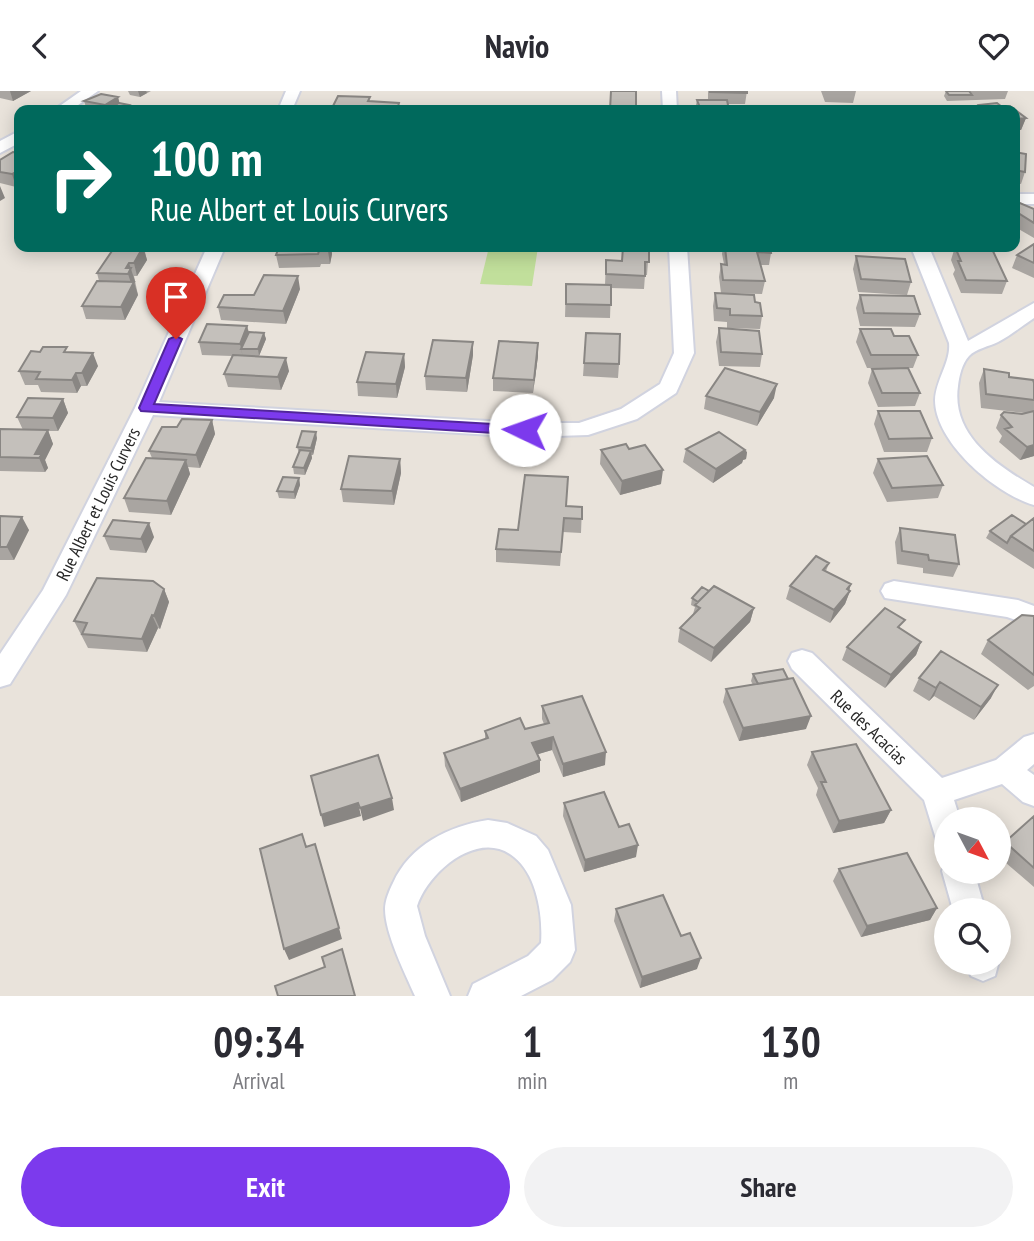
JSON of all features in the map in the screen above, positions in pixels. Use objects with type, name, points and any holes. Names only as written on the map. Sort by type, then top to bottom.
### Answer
[{"type":"street","points":[[69,105],[91,91]]},
{"type":"street","name":"Rue Albert et Louis Curvers","points":[[0,676],[53,595],[146,408],[214,252]]},
{"type":"street","points":[[146,408],[525,430],[580,430],[629,414],[670,388],[684,353],[678,252]]},
{"type":"street","points":[[922,252],[953,327],[960,352]]},
{"type":"street","points":[[1034,309],[993,337],[960,352],[949,375],[946,404],[954,426],[967,448],[984,464],[1034,497]]},
{"type":"street","points":[[894,591],[1009,607],[1034,616]]},
{"type":"street","name":"Rue des Acacias","points":[[802,661],[937,793]]},
{"type":"street","points":[[941,807],[937,793],[1006,770],[1034,745]]},
{"type":"street","points":[[1006,770],[1034,793]]},
{"type":"street","points":[[433,996],[400,909],[409,883],[422,864],[446,847],[478,836],[505,836],[525,846],[539,862],[559,922],[558,950],[540,968],[485,996]]},
{"type":"green space","points":[[488,252],[537,252],[532,286],[480,284]]},
{"type":"building","points":[[611,91],[636,91],[636,105],[610,105]]},
{"type":"building","points":[[747,91],[747,93],[710,92]]},
{"type":"building","points":[[946,91],[969,91],[972,95],[949,95]]},
{"type":"building","points":[[101,94],[118,97],[105,105],[84,101]]},
{"type":"building","points":[[338,96],[370,97],[368,101],[399,103],[398,105],[334,105]]},
{"type":"building","points":[[697,100],[727,100],[728,105],[699,105]]},
{"type":"building","points":[[14,152],[14,173],[0,172],[0,160]]},
{"type":"building","points":[[1020,153],[1026,154],[1025,172],[1020,171]]},
{"type":"building","points":[[1020,203],[1034,209],[1034,223],[1020,214]]},
{"type":"building","points":[[1034,244],[1034,263],[1017,255]]},
{"type":"building","points":[[111,252],[140,252],[134,263],[129,263],[126,268],[131,268],[128,274],[97,273]]},
{"type":"building","points":[[277,252],[319,252],[318,254],[276,255]]},
{"type":"building","points":[[623,252],[649,252],[649,262],[645,262],[645,276],[606,274],[606,260],[622,261]]},
{"type":"building","points":[[726,252],[757,252],[765,281],[723,280],[721,264],[727,265]]},
{"type":"building","points":[[957,252],[993,252],[1007,281],[966,280],[958,261],[961,261]]},
{"type":"building","points":[[856,256],[905,259],[911,282],[861,279]]},
{"type":"building","points":[[264,275],[298,276],[283,311],[218,307],[224,295],[254,295]]},
{"type":"building","points":[[97,281],[134,282],[121,307],[82,306]]},
{"type":"building","points":[[566,284],[611,285],[611,305],[566,304]]},
{"type":"building","points":[[715,293],[754,295],[755,302],[760,303],[762,316],[730,315],[730,309],[717,308]]},
{"type":"building","points":[[860,295],[914,296],[920,314],[864,313]]},
{"type":"building","points":[[207,324],[247,326],[240,344],[199,342]]},
{"type":"building","points":[[719,328],[759,331],[762,354],[721,352]]},
{"type":"building","points":[[860,329],[891,329],[894,336],[909,336],[918,355],[871,355]]},
{"type":"building","points":[[249,332],[264,333],[258,349],[241,349]]},
{"type":"building","points":[[586,333],[620,334],[619,364],[584,363]]},
{"type":"building","points":[[433,340],[473,342],[466,378],[425,376]]},
{"type":"building","points":[[499,341],[538,343],[534,380],[493,378]]},
{"type":"building","points":[[43,347],[67,347],[64,352],[93,353],[82,373],[76,373],[72,380],[36,379],[40,372],[19,371],[31,351],[40,352]]},
{"type":"building","points":[[366,352],[404,354],[396,384],[357,382]]},
{"type":"building","points":[[233,355],[286,358],[278,377],[224,374]]},
{"type":"building","points":[[725,368],[777,384],[760,412],[706,396]]},
{"type":"building","points":[[908,368],[920,393],[882,393],[872,369]]},
{"type":"building","points":[[984,369],[1009,373],[1009,377],[1033,380],[1034,400],[986,394]]},
{"type":"building","points":[[28,398],[63,399],[53,418],[17,417]]},
{"type":"building","points":[[878,411],[920,411],[932,438],[889,439]]},
{"type":"building","points":[[1034,411],[1034,445],[1027,447],[1005,429],[1012,427],[1001,415],[1004,412],[1022,414]]},
{"type":"building","points":[[182,419],[212,420],[196,455],[149,451],[162,427],[177,427]]},
{"type":"building","points":[[0,429],[48,430],[35,454],[42,454],[39,458],[0,457]]},
{"type":"building","points":[[302,431],[316,432],[311,448],[297,447]]},
{"type":"building","points":[[719,432],[745,450],[716,469],[686,449]]},
{"type":"building","points":[[626,444],[629,449],[645,445],[663,470],[622,481],[601,450]]},
{"type":"building","points":[[300,450],[311,451],[304,468],[293,467]]},
{"type":"building","points":[[349,456],[400,459],[392,491],[341,489]]},
{"type":"building","points":[[927,456],[943,485],[892,488],[878,459]]},
{"type":"building","points":[[146,458],[186,460],[167,501],[124,498]]},
{"type":"building","points":[[525,475],[568,477],[566,506],[582,507],[582,519],[564,518],[561,552],[496,549],[499,529],[518,530]]},
{"type":"building","points":[[283,477],[299,478],[294,492],[277,491]]},
{"type":"building","points":[[1012,515],[1026,524],[1011,536],[1007,543],[990,531]]},
{"type":"building","points":[[0,516],[22,517],[7,547],[0,547]]},
{"type":"building","points":[[1034,518],[1034,551],[1011,536]]},
{"type":"building","points":[[113,520],[149,523],[141,539],[104,536]]},
{"type":"building","points":[[900,528],[955,535],[959,564],[929,560],[928,555],[902,551]]},
{"type":"building","points":[[816,556],[829,563],[823,570],[851,584],[847,589],[850,591],[834,610],[790,586]]},
{"type":"building","points":[[97,578],[153,581],[164,589],[142,639],[82,634],[87,623],[74,621]]},
{"type":"building","points":[[714,586],[754,608],[714,648],[680,628],[700,608],[695,605]]},
{"type":"building","points":[[702,587],[709,591],[698,602],[692,598]]},
{"type":"building","points":[[885,608],[905,620],[898,627],[921,642],[891,675],[847,647]]},
{"type":"building","points":[[1022,615],[1034,616],[1034,675],[988,640]]},
{"type":"building","points":[[941,651],[998,685],[981,707],[940,682],[936,688],[919,678]]},
{"type":"building","points":[[783,669],[788,679],[758,684],[753,674]]},
{"type":"building","points":[[793,678],[811,716],[743,728],[726,689]]},
{"type":"building","points":[[582,696],[606,752],[563,764],[553,737],[532,743],[540,760],[460,789],[444,753],[488,738],[485,731],[520,718],[525,729],[549,723],[542,706]]},
{"type":"building","points":[[856,744],[891,810],[839,821],[821,782],[826,782],[812,752]]},
{"type":"building","points":[[378,755],[392,798],[360,808],[358,803],[321,815],[311,776]]},
{"type":"building","points":[[604,792],[619,827],[629,824],[638,845],[585,860],[564,803]]},
{"type":"building","points":[[1034,816],[1034,868],[1012,848],[1012,836]]},
{"type":"building","points":[[302,834],[306,847],[315,844],[339,928],[284,949],[260,849]]},
{"type":"building","points":[[907,853],[934,902],[934,909],[867,926],[839,869]]},
{"type":"building","points":[[663,895],[681,936],[690,933],[701,958],[642,977],[616,909]]},
{"type":"building","points":[[342,949],[355,996],[278,996],[275,986],[325,967],[322,957]]},
{"type":"route","points":[[176,339],[146,408],[525,430]]}]
